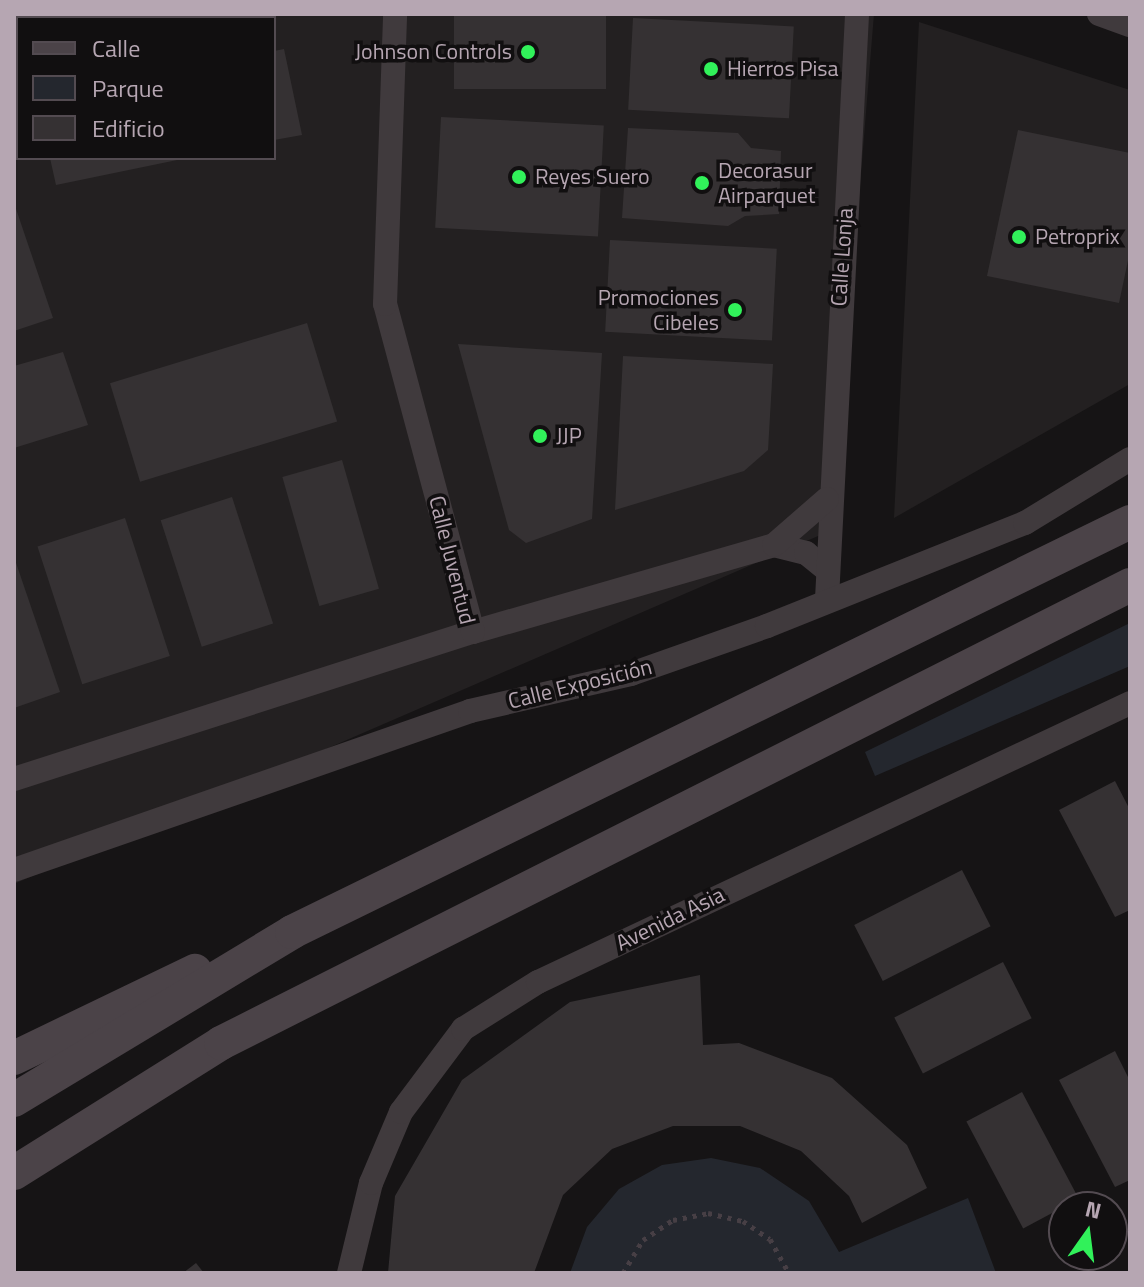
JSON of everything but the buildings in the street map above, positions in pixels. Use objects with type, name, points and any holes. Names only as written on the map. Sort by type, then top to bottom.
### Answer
[{"type":"main road","points":[[14,1058],[125,999],[292,932],[1130,522]]},
{"type":"main road","points":[[14,1173],[221,1043],[1130,585]]},
{"type":"main road","points":[[14,1100],[292,932]]},
{"type":"main road","points":[[14,1190],[110,1110]]},
{"type":"street","name":"Calle Juventud","points":[[14,779],[473,632],[385,304],[395,14]]},
{"type":"street","name":"Calle Lonja","points":[[827,599],[827,499],[857,14]]},
{"type":"street","points":[[1099,14],[1130,25]]},
{"type":"street","name":"Calle Exposición","points":[[14,870],[470,711],[631,674],[1025,523],[1130,459]]},
{"type":"street","points":[[473,632],[774,545],[827,499]]},
{"type":"street","points":[[774,545],[806,553],[827,570]]},
{"type":"street","name":"Avenida Asia","points":[[349,1273],[371,1183],[401,1112],[463,1029],[538,982],[1130,703]]},
{"type":"path","points":[[623,1273],[643,1240],[673,1220],[708,1213],[743,1221],[770,1239],[789,1273]]},
{"type":"shaded area","points":[[14,14],[874,14],[832,530],[14,884]]},
{"type":"shaded area","name":"Petroprix","points":[[919,22],[1130,90],[1130,384],[894,518]]},
{"type":"green space","points":[[1130,623],[1130,666],[875,776],[865,752]]},
{"type":"green space","points":[[711,1158],[760,1168],[809,1201],[839,1252],[968,1198],[996,1273],[570,1273],[587,1227],[619,1189],[662,1165]]},
{"type":"place","name":"Johnson Controls","points":[[528,52]]},
{"type":"place","name":"Hierros Pisa","points":[[711,69]]},
{"type":"place","name":"Reyes Suero","points":[[519,177]]},
{"type":"place","name":"Decorasur Airparquet","points":[[702,183]]},
{"type":"place","name":"Petroprix","points":[[1019,237]]},
{"type":"place","name":"Promociones Cibeles","points":[[735,310]]},
{"type":"place","name":"JJP","points":[[540,436]]}]
